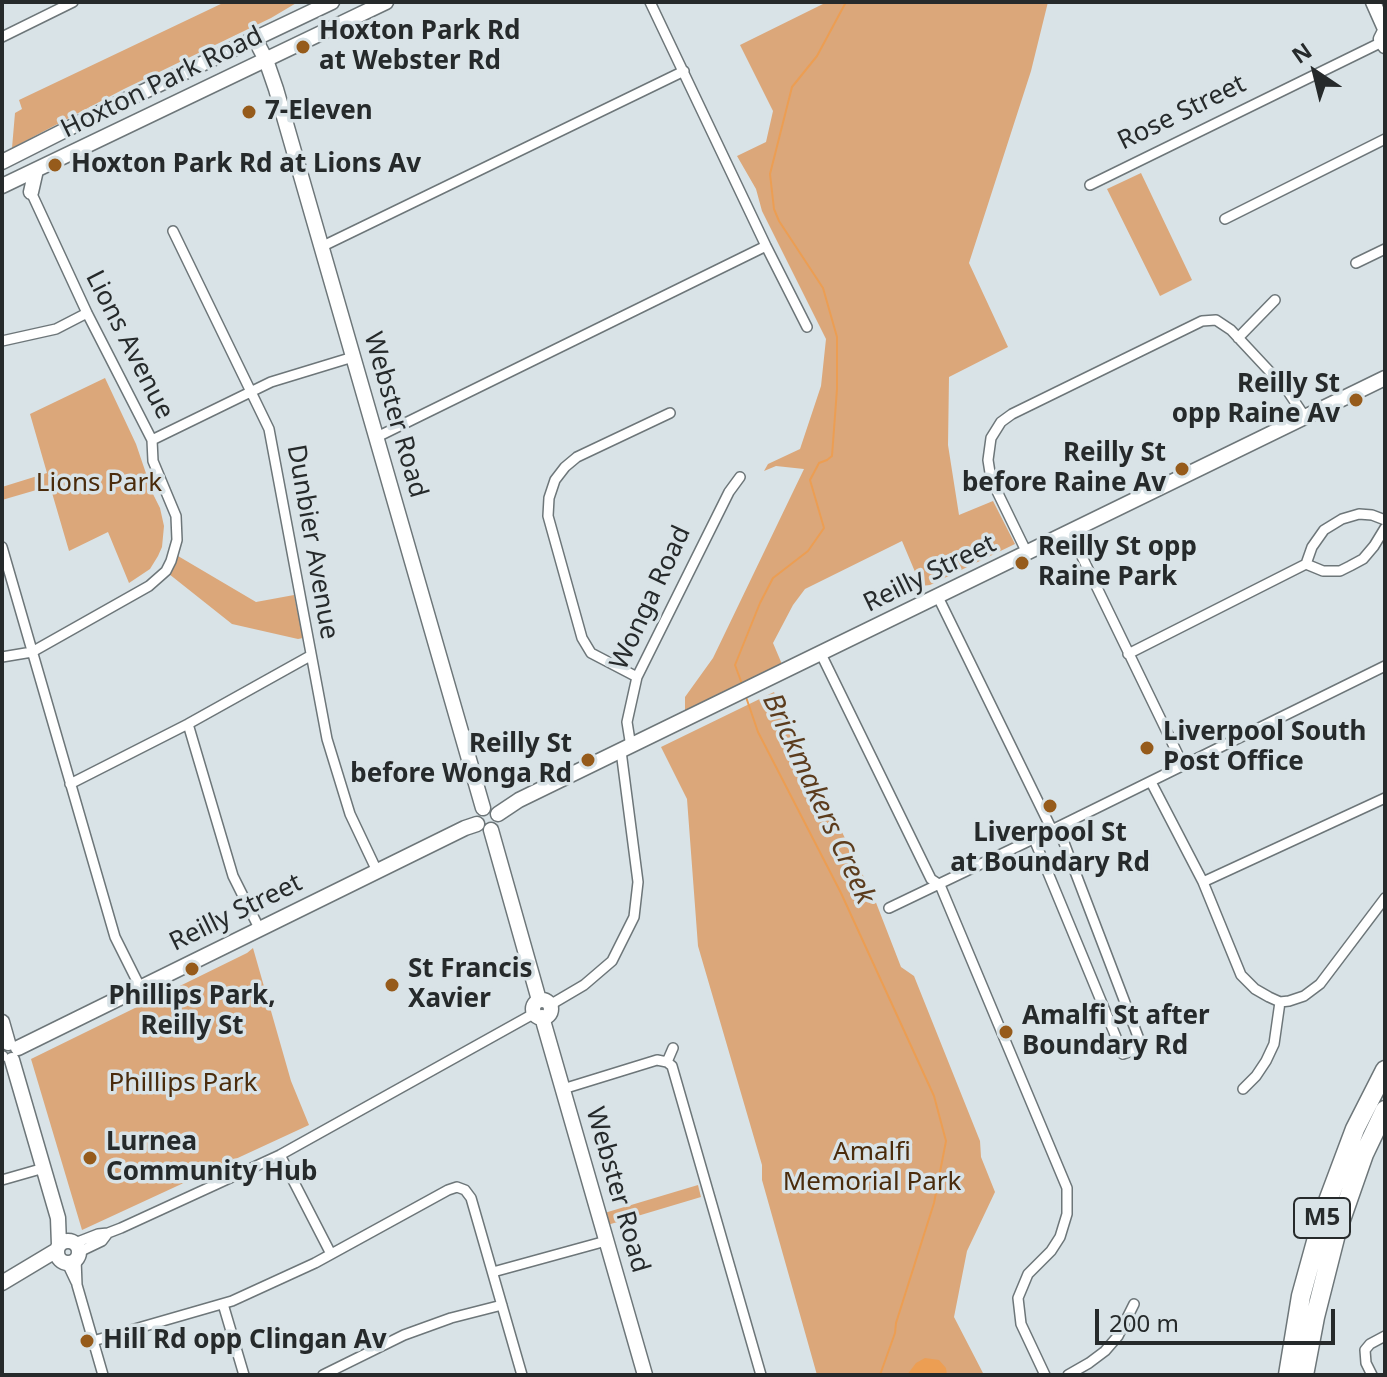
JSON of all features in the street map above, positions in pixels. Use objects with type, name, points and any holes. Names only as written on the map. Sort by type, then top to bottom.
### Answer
[{"type":"highway","name":"M5","points":[[1288,1375],[1301,1296],[1325,1209],[1355,1129],[1385,1070]]},
{"type":"highway","name":"M5","points":[[1304,1375],[1336,1234],[1359,1167],[1385,1110]]},
{"type":"main road","name":"Hoxton Park Road","points":[[2,162],[332,2]]},
{"type":"main road","name":"Hoxton Park Road","points":[[2,186],[386,2]]},
{"type":"main road","points":[[1373,2],[1384,37]]},
{"type":"main road","name":"Webster Road","points":[[255,39],[276,89],[490,811]]},
{"type":"main road","points":[[31,192],[36,170]]},
{"type":"main road","name":"Reilly Street","points":[[490,811],[626,749],[1385,378]]},
{"type":"main road","points":[[484,827],[477,813],[490,811]]},
{"type":"main road","name":"Webster Road","points":[[484,827],[542,1009],[645,1375]]},
{"type":"main road","name":"Reilly Street","points":[[7,1053],[465,828],[484,827]]},
{"type":"main road","points":[[2,1022],[7,1053],[68,1252]]},
{"type":"main road","name":"Wonga Road","points":[[2,1283],[33,1263],[68,1252]]},
{"type":"street","points":[[650,2],[807,327]]},
{"type":"street","points":[[2,37],[67,4]]},
{"type":"street","name":"Rose Street","points":[[1090,185],[1384,37]]},
{"type":"street","points":[[321,247],[684,71]]},
{"type":"street","points":[[1225,219],[1385,139]]},
{"type":"street","name":"Lions Avenue","points":[[2,657],[32,652],[149,586],[166,571],[175,550],[178,529],[176,516],[153,461],[152,440],[87,313],[31,192]]},
{"type":"street","name":"Dunbier Avenue","points":[[173,231],[269,429],[330,749],[350,814],[377,871]]},
{"type":"street","points":[[377,437],[766,246]]},
{"type":"street","points":[[1356,263],[1385,249]]},
{"type":"street","points":[[1238,338],[1275,300]]},
{"type":"street","points":[[2,341],[56,329],[87,313]]},
{"type":"street","points":[[1027,553],[991,479],[988,460],[991,438],[1001,422],[1202,321],[1216,320],[1224,324],[1287,390],[1305,417]]},
{"type":"street","points":[[152,440],[271,382],[353,357]]},
{"type":"street","points":[[637,677],[591,653],[582,638],[548,516],[549,498],[555,480],[577,457],[670,413]]},
{"type":"street","name":"Wonga Road","points":[[68,1252],[98,1234],[108,1233],[280,1155],[584,985],[612,961],[634,917],[638,882],[626,749],[627,722],[637,677],[729,492],[740,477]]},
{"type":"street","points":[[1128,654],[1306,564],[1312,547],[1324,530],[1342,519],[1359,514],[1385,520]]},
{"type":"street","points":[[1306,564],[1323,571],[1340,571],[1363,559],[1385,528]]},
{"type":"street","points":[[1070,532],[1183,765]]},
{"type":"street","points":[[2,547],[115,937],[140,987]]},
{"type":"street","points":[[938,597],[1055,829],[1142,1047],[1123,1054],[1034,839]]},
{"type":"street","points":[[821,654],[931,879],[940,885],[1067,1188],[1067,1214],[1060,1237],[1028,1274],[1018,1298],[1021,1324],[1045,1375]]},
{"type":"street","points":[[70,784],[188,724],[310,656]]},
{"type":"street","points":[[889,908],[1385,666]]},
{"type":"street","points":[[188,724],[233,876],[259,928]]},
{"type":"street","points":[[1151,782],[1203,882],[1241,975],[1255,989],[1280,1002],[1304,996],[1320,984],[1385,898]]},
{"type":"street","points":[[1203,882],[1385,798]]},
{"type":"street","points":[[1243,1089],[1256,1076],[1274,1044],[1280,1002]]},
{"type":"street","points":[[667,1062],[673,1048]]},
{"type":"street","points":[[563,1089],[653,1061],[667,1062],[675,1073],[761,1375]]},
{"type":"street","points":[[280,1155],[331,1254]]},
{"type":"street","points":[[2,1180],[44,1168]]},
{"type":"street","points":[[93,1341],[223,1304],[331,1254],[457,1187],[471,1198],[522,1375]]},
{"type":"street","points":[[493,1272],[606,1241]]},
{"type":"street","points":[[68,1252],[100,1374]]},
{"type":"street","points":[[223,1304],[244,1375]]},
{"type":"street","points":[[1068,1375],[1105,1351],[1118,1336],[1134,1304]]},
{"type":"street","points":[[323,1375],[404,1335],[451,1318],[502,1305]]},
{"type":"street","points":[[1372,1375],[1366,1363],[1365,1350],[1385,1336]]},
{"type":"green space","points":[[225,2],[298,2],[12,148],[15,113],[22,109],[19,100]]},
{"type":"green space","points":[[827,2],[1048,2],[1031,71],[969,263],[1008,347],[949,377],[948,445],[959,515],[993,501],[1015,544],[930,585],[921,586],[902,541],[805,589],[773,643],[784,669],[685,716],[685,697],[713,658],[804,469],[776,466],[764,471],[768,464],[800,449],[821,386],[826,339],[762,211],[756,189],[737,156],[766,142],[773,111],[740,45]]},
{"type":"green space","points":[[1141,173],[1192,280],[1160,296],[1107,189]]},
{"type":"green space","name":"Lions Park","points":[[105,378],[136,444],[164,526],[158,556],[150,569],[129,583],[108,532],[69,551],[50,486],[2,500],[2,487],[47,473],[30,414]]},
{"type":"green space","points":[[178,556],[256,602],[294,595],[303,638],[232,624],[169,574]]},
{"type":"green space","name":"Amalfi Memorial Park","points":[[774,692],[875,900],[901,967],[914,976],[980,1141],[981,1157],[995,1192],[967,1251],[954,1317],[984,1375],[817,1375],[762,1180],[762,1165],[698,946],[687,799],[661,747]]},
{"type":"green space","name":"Phillips Park","points":[[253,948],[291,1081],[309,1125],[82,1230],[31,1059]]},
{"type":"green space","points":[[698,1185],[701,1197],[604,1226],[601,1214]]},
{"type":"shaded area","points":[[925,1358],[939,1360],[946,1368],[947,1375],[907,1375],[916,1363]]},
{"type":"waterway","name":"Brickmakers Creek","points":[[742,684],[735,665],[773,578],[808,551],[824,528],[810,480],[819,463],[832,456],[837,337],[823,288],[774,209],[770,174],[792,87],[817,56],[846,2]]},
{"type":"waterway","name":"Brickmakers Creek","points":[[746,697],[758,732],[841,893],[934,1096],[946,1141],[934,1203],[880,1375]]},
{"type":"place","name":"Hoxton Park Rd at Webster Rd","points":[[303,47]]},
{"type":"place","name":"7-Eleven","points":[[249,112]]},
{"type":"place","name":"Hoxton Park Rd at Lions Av","points":[[55,165]]},
{"type":"place","name":"Reilly St opp Raine Av","points":[[1356,400]]},
{"type":"place","name":"Reilly St before Raine Av","points":[[1182,469]]},
{"type":"place","name":"Reilly St opp Raine Park","points":[[1022,563]]},
{"type":"place","name":"Liverpool South Post Office","points":[[1147,748]]},
{"type":"place","name":"Reilly St before Wonga Rd","points":[[588,760]]},
{"type":"place","name":"Liverpool St at Boundary Rd","points":[[1050,806]]},
{"type":"place","name":"Phillips Park, Reilly St","points":[[192,969]]},
{"type":"place","name":"St Francis Xavier","points":[[392,985]]},
{"type":"place","name":"Amalfi St after Boundary Rd","points":[[1006,1032]]},
{"type":"place","name":"Lurnea Community Hub","points":[[90,1158]]},
{"type":"place","name":"Hill Rd opp Clingan Av","points":[[87,1341]]}]
